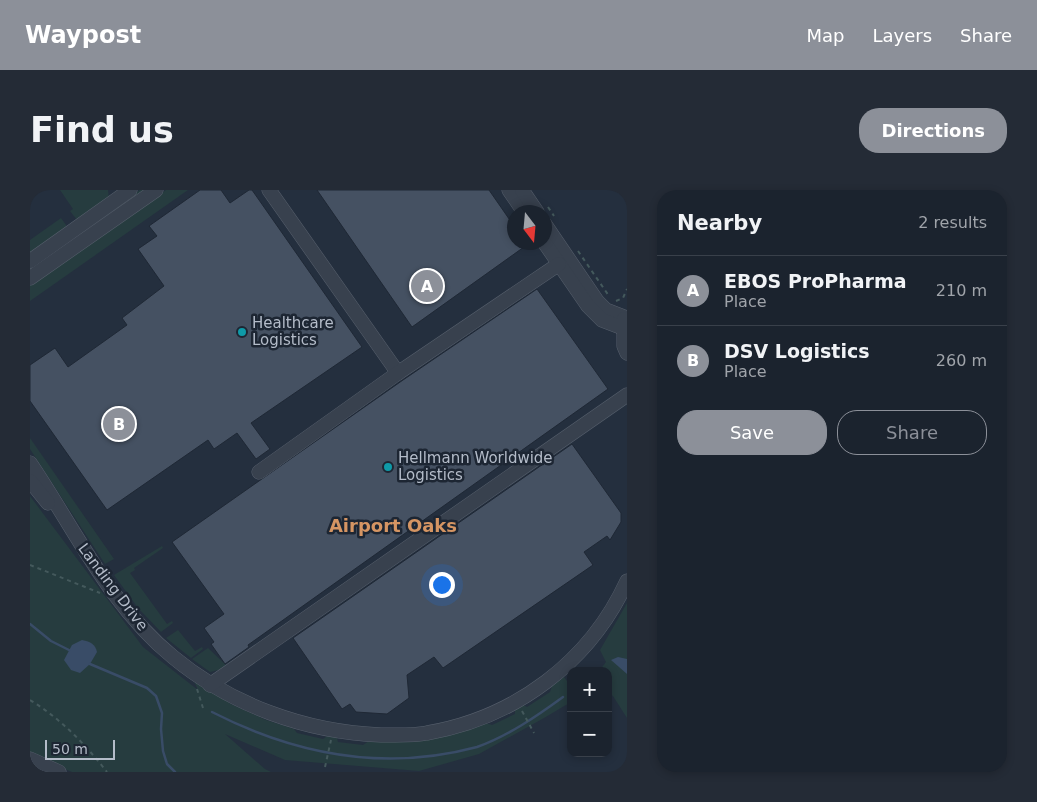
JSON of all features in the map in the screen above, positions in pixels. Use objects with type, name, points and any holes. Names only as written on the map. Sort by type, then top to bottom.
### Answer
[{"type":"street","points":[[30,261],[130,190]]},
{"type":"street","points":[[30,278],[156,190]]},
{"type":"street","points":[[268,190],[398,374]]},
{"type":"street","points":[[509,190],[519,205]]},
{"type":"street","points":[[522,190],[538,205]]},
{"type":"street","points":[[552,225],[597,301],[606,310],[624,318]]},
{"type":"street","points":[[549,250],[595,314],[602,320],[624,318]]},
{"type":"street","points":[[259,472],[559,264]]},
{"type":"street","points":[[624,318],[624,346],[627,354]]},
{"type":"street","points":[[210,685],[627,395]]},
{"type":"street","name":"Landing Drive","points":[[30,464],[52,495],[86,554],[117,598],[145,631],[172,656],[210,685],[250,705],[302,723],[357,734],[404,736],[428,733],[474,721],[530,694],[571,662],[590,641],[606,619],[627,581]]},
{"type":"street","name":"Landing Drive","points":[[30,481],[45,501],[63,517]]},
{"type":"street","points":[[30,759],[60,772]]},
{"type":"street","points":[[30,769],[36,772]]},
{"type":"path","points":[[575,246],[613,302],[622,298],[627,289]]},
{"type":"path","points":[[30,565],[100,594]]},
{"type":"path","points":[[30,700],[83,742],[107,772]]},
{"type":"path","points":[[523,712],[534,733]]},
{"type":"path","points":[[325,767],[330,744]]},
{"type":"green space","points":[[60,190],[108,190],[109,199],[77,220],[70,211],[73,209]]},
{"type":"green space","points":[[140,190],[147,190],[30,272],[30,267]]},
{"type":"green space","points":[[166,190],[188,190],[30,301],[30,285]]},
{"type":"green space","points":[[61,218],[66,225],[66,229],[30,255],[30,240]]},
{"type":"green space","points":[[30,438],[114,559],[105,564],[30,449]]},
{"type":"green space","points":[[30,496],[143,647],[198,690],[194,681],[231,704],[266,720],[294,729],[297,733],[323,739],[327,736],[337,738],[338,742],[363,745],[369,741],[411,742],[486,723],[492,725],[515,714],[515,710],[523,705],[527,707],[550,692],[552,686],[564,677],[567,681],[567,704],[479,754],[419,771],[285,760],[225,734],[265,769],[271,772],[72,772],[30,754]]},
{"type":"green space","points":[[162,546],[163,548],[134,568],[135,570],[130,573],[167,624],[172,621],[173,623],[161,632],[138,608],[114,575]]},
{"type":"green space","points":[[627,603],[627,718],[612,695],[612,667],[602,667],[606,662],[600,650]]},
{"type":"green space","points":[[178,630],[195,651],[202,647],[203,649],[191,658],[166,638]]},
{"type":"green space","points":[[208,648],[227,666],[210,672],[192,659]]},
{"type":"water","points":[[82,640],[92,644],[97,652],[90,664],[80,673],[71,670],[64,660],[72,645]]},
{"type":"water","points":[[618,657],[627,659],[627,674],[611,660]]},
{"type":"building","name":"Healthcare Logistics","points":[[200,190],[221,190],[230,203],[249,190],[252,190],[362,347],[251,423],[270,449],[256,459],[237,433],[214,449],[208,440],[107,510],[30,401],[30,365],[55,348],[68,367],[127,325],[122,318],[164,286],[138,249],[157,236],[149,226]]},
{"type":"building","points":[[317,190],[489,190],[507,216],[507,250],[520,250],[412,327]]},
{"type":"building","name":"Hellmann Worldwide Logistics","points":[[537,289],[608,389],[248,645],[249,647],[225,664],[211,644],[214,642],[204,628],[224,614],[172,542],[403,380]]},
{"type":"building","points":[[572,444],[621,513],[621,522],[610,540],[607,536],[584,552],[593,565],[443,668],[434,657],[407,675],[409,698],[387,714],[356,712],[350,704],[342,709],[293,638]]},
{"type":"waterway","points":[[30,624],[51,641],[69,650]]},
{"type":"waterway","points":[[90,664],[147,688],[156,696],[162,713],[163,751],[167,764],[175,772]]},
{"type":"waterway","points":[[212,712],[244,727],[308,749],[374,758],[408,758],[477,747],[522,725],[563,697]]},
{"type":"place","name":"EBOS ProPharma","points":[[427,286]]},
{"type":"place","name":"Healthcare Logistics","points":[[242,332]]},
{"type":"place","name":"DSV Logistics","points":[[119,424]]},
{"type":"place","name":"Hellmann Worldwide Logistics","points":[[388,467]]},
{"type":"district","name":"Airport Oaks","points":[[393,526]]}]
